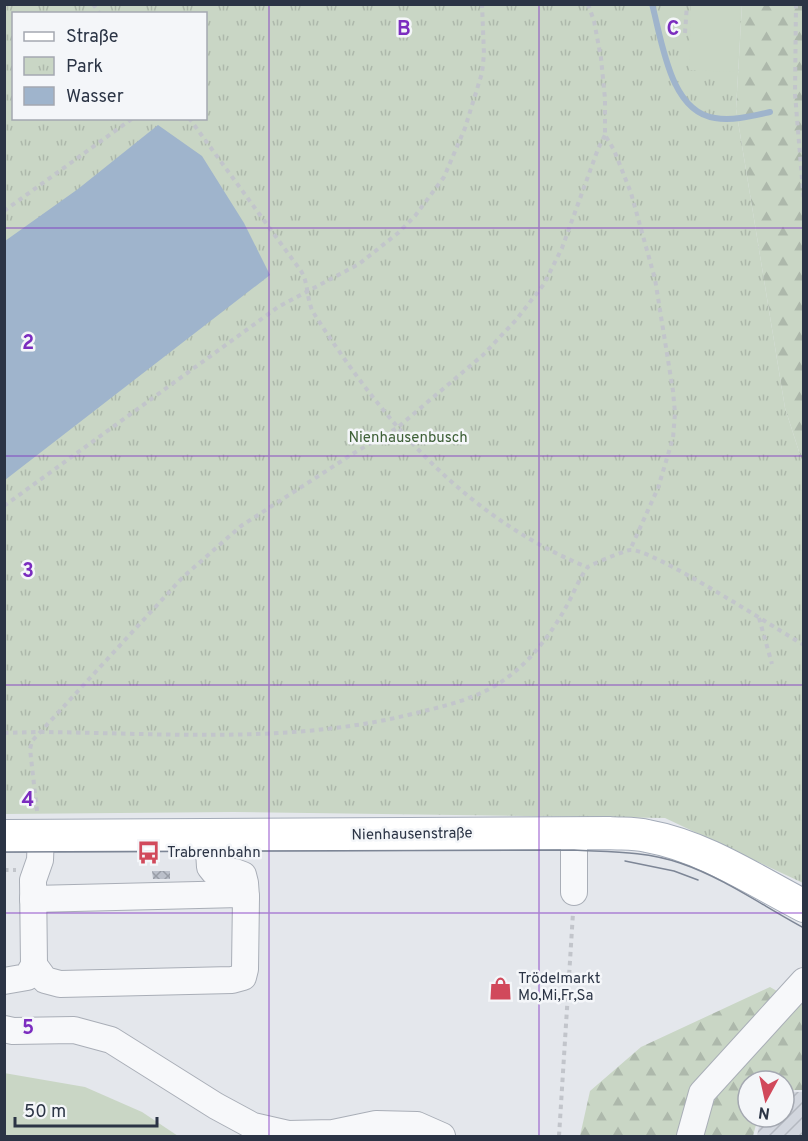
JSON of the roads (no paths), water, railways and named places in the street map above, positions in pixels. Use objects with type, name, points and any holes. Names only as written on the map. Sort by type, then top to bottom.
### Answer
[{"type":"main road","name":"Nienhausenstraße","points":[[4,836],[609,833],[646,836],[677,844],[707,856],[804,906]]},
{"type":"lane","points":[[574,833],[574,892]]},
{"type":"lane","points":[[34,965],[45,980],[60,984],[232,980],[243,977],[246,897],[243,875],[235,872],[214,872],[210,867],[208,834]]},
{"type":"lane","points":[[4,981],[27,977],[34,965],[33,880],[40,860],[41,836]]},
{"type":"lane","points":[[33,899],[240,894],[246,897]]},
{"type":"lane","points":[[690,1137],[702,1093],[804,981]]},
{"type":"lane","points":[[4,1029],[13,1031],[74,1030],[111,1040],[216,1106],[253,1126],[288,1134],[333,1133],[376,1124],[417,1125],[442,1137]]},
{"type":"water","points":[[158,125],[202,156],[244,223],[270,275],[5,480],[5,241],[78,189]]},
{"type":"waterway","points":[[652,4],[670,73],[688,103],[700,113],[722,119],[743,118],[770,112]]},
{"type":"tram line","points":[[4,852],[574,850],[627,853],[667,859],[696,869],[728,884],[804,928]]},
{"type":"tram line","points":[[625,861],[674,871],[698,880]]},
{"type":"place","name":"Trabrennbahn","points":[[149,853]]},
{"type":"place","name":"Trödelmarkt Mo,Mi,Fr,Sa","points":[[500,988]]},
{"type":"park label","name":"Nienhausenbusch","points":[[408,438]]}]
